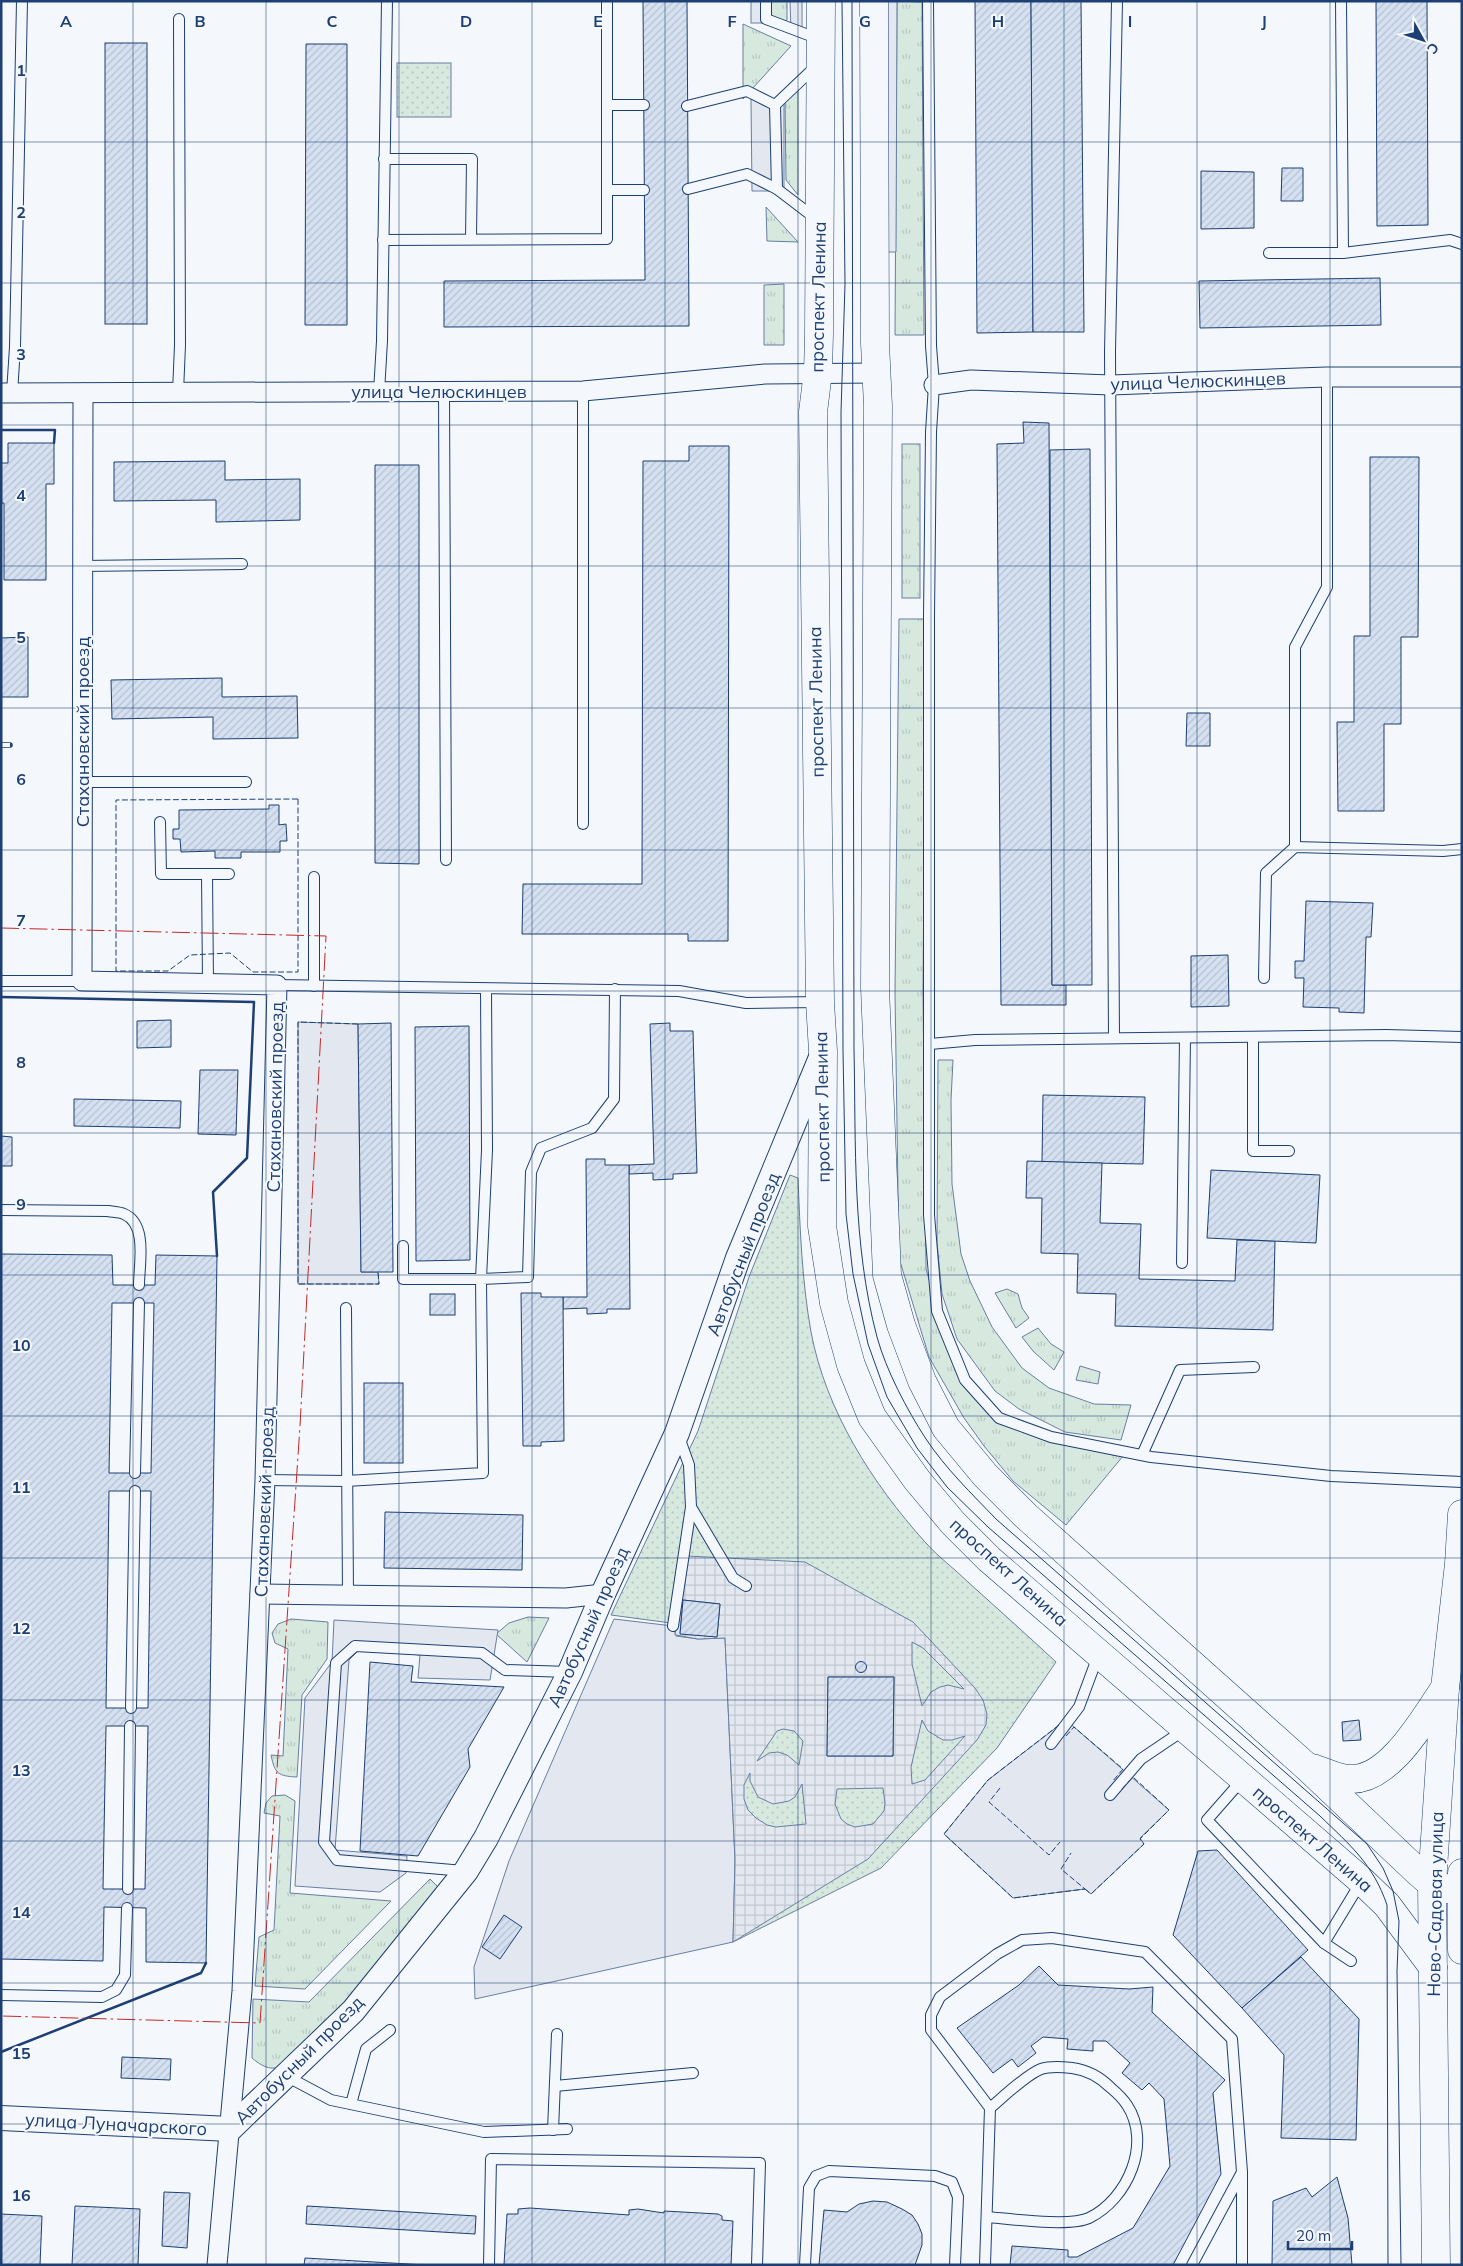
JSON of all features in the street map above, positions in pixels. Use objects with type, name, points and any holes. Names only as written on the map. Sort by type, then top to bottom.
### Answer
[{"type":"main road","name":"проспект Ленина","points":[[821,1],[818,372],[813,412],[820,1002],[823,1051],[822,1226],[834,1303],[851,1365],[872,1417],[916,1480],[953,1523],[990,1559],[1362,1881],[1387,1905],[1433,1967]]},
{"type":"main road","points":[[874,1],[876,373],[878,406],[875,988],[887,1275],[900,1325],[922,1381],[946,1428],[984,1475],[1026,1516],[1307,1766],[1432,1884],[1461,1883]]},
{"type":"main road","name":"Ново-Садовая улица","points":[[1436,2265],[1432,1884],[1445,1688],[1460,1564],[1462,1514]]},
{"type":"main road","points":[[1307,1766],[1350,1779],[1370,1776],[1390,1762],[1414,1733],[1445,1688]]},
{"type":"main road","name":"Ново-Садовая улица","points":[[1461,1883],[1462,1950]]},
{"type":"street","name":"улица Челюскинцев","points":[[6,393],[583,391],[765,374],[818,372],[876,373]]},
{"type":"street","name":"улица Челюскинцев","points":[[934,385],[971,380],[1110,385],[1327,377],[1462,377]]},
{"type":"street","name":"Стахановский проезд","points":[[83,393],[82,981],[277,986],[265,1480],[242,1991]]},
{"type":"street","name":"Автобусный проезд","points":[[230,2129],[352,2011],[466,1871],[486,1838],[570,1672],[603,1594],[677,1433],[738,1258],[823,1051]]},
{"type":"street","points":[[260,1594],[566,1598],[603,1594]]},
{"type":"street","name":"Автобусный проезд","points":[[217,2265],[242,1991]]},
{"type":"street","name":"улица Луначарского","points":[[1,2118],[230,2129]]},
{"type":"lane","points":[[6,393],[15,347],[22,1]]},
{"type":"lane","points":[[379,392],[387,1]]},
{"type":"lane","points":[[383,240],[607,239],[607,1]]},
{"type":"lane","points":[[766,1],[766,19],[822,50],[775,105],[777,189]]},
{"type":"lane","points":[[928,1],[931,346],[934,385],[930,432],[929,1215],[937,1311],[965,1380],[999,1418],[1051,1437],[1142,1455],[1331,1476],[1462,1482]]},
{"type":"lane","points":[[1114,1038],[1110,385],[1117,1]]},
{"type":"lane","points":[[1341,1],[1343,253]]},
{"type":"lane","points":[[178,392],[180,345],[179,19]]},
{"type":"lane","points":[[687,106],[748,91],[775,105]]},
{"type":"lane","points":[[607,105],[644,105]]},
{"type":"lane","points":[[384,159],[472,159],[471,239]]},
{"type":"lane","points":[[688,189],[747,174],[777,189],[820,222]]},
{"type":"lane","points":[[607,190],[644,190]]},
{"type":"lane","points":[[1269,253],[1343,253],[1450,240],[1462,244]]},
{"type":"lane","points":[[1295,847],[1294,647],[1327,587],[1327,377]]},
{"type":"lane","points":[[444,391],[446,860]]},
{"type":"lane","points":[[583,391],[583,824]]},
{"type":"lane","points":[[82,566],[242,564]]},
{"type":"lane","points":[[82,782],[246,782]]},
{"type":"lane","points":[[160,822],[161,874],[229,874]]},
{"type":"lane","points":[[1264,978],[1266,873],[1295,847],[1443,851],[1462,849]]},
{"type":"lane","points":[[207,874],[208,983]]},
{"type":"lane","points":[[314,877],[314,986]]},
{"type":"lane","points":[[1,981],[82,981]]},
{"type":"lane","points":[[277,986],[678,990],[746,1003],[820,1002]]},
{"type":"lane","points":[[265,1480],[346,1481],[483,1473],[482,1279],[487,1150],[486,989]]},
{"type":"lane","points":[[403,1246],[403,1279],[528,1277],[531,1172],[541,1148],[592,1128],[614,1099],[616,989]]},
{"type":"lane","points":[[930,1044],[975,1040],[1253,1036],[1402,1035],[1462,1037]]},
{"type":"lane","points":[[1253,1036],[1253,1151],[1289,1151]]},
{"type":"lane","points":[[1182,1263],[1186,1038]]},
{"type":"lane","points":[[1,1210],[108,1211],[125,1215],[136,1226],[140,1239],[139,1285]]},
{"type":"lane","points":[[135,1473],[139,1303]]},
{"type":"lane","points":[[346,1308],[348,1594]]},
{"type":"lane","points":[[1142,1455],[1180,1370],[1254,1367]]},
{"type":"lane","points":[[673,1626],[691,1507],[689,1465],[677,1433]]},
{"type":"lane","points":[[131,1708],[135,1491]]},
{"type":"lane","points":[[691,1507],[733,1578],[746,1586]]},
{"type":"lane","points":[[466,1871],[430,1870],[337,1860],[324,1842],[336,1662],[354,1646],[482,1653],[505,1670],[570,1672]]},
{"type":"lane","points":[[1051,1744],[1079,1707],[1100,1653]]},
{"type":"lane","points":[[128,1889],[130,1726]]},
{"type":"lane","points":[[1110,1795],[1141,1759],[1186,1729]]},
{"type":"lane","points":[[1244,1779],[1207,1820],[1324,1943],[1351,1961]]},
{"type":"lane","points":[[1324,1943],[1362,1881]]},
{"type":"lane","points":[[1,1995],[102,1997],[116,1990],[125,1975],[127,1908]]},
{"type":"lane","points":[[985,2265],[990,2108],[931,2030],[931,2015],[940,1997],[997,1954],[1022,1940],[1052,1938],[1145,1952],[1232,2038],[1242,2172],[1242,2265]]},
{"type":"lane","points":[[351,2104],[366,2049],[390,2030]]},
{"type":"lane","points":[[553,2130],[557,2034]]},
{"type":"lane","points":[[987,2217],[1065,2222],[1088,2219],[1108,2206],[1122,2191],[1132,2172],[1137,2148],[1134,2124],[1127,2106],[1101,2078],[1080,2069],[1062,2067],[1041,2069],[1020,2083],[990,2108]]},
{"type":"lane","points":[[555,2086],[693,2073]]},
{"type":"lane","points":[[286,2076],[331,2100],[484,2132],[567,2129]]},
{"type":"lane","points":[[490,2265],[491,2159],[760,2163],[757,2265]]},
{"type":"lane","points":[[805,2265],[808,2188],[816,2176],[829,2171],[935,2176],[952,2182],[958,2197],[955,2265]]},
{"type":"lane","points":[[1192,2265],[1242,2172]]},
{"type":"green space","points":[[769,1],[787,1],[787,20],[782,22],[769,20]]},
{"type":"green space","points":[[897,1],[922,2],[924,335],[895,335]]},
{"type":"green space","points":[[743,24],[791,46],[743,99]]},
{"type":"green space","points":[[397,63],[451,63],[451,117],[397,117]]},
{"type":"green space","points":[[798,88],[798,195],[786,180],[785,98]]},
{"type":"green space","points":[[766,207],[798,242],[767,241]]},
{"type":"green space","points":[[784,284],[784,345],[764,345],[764,285]]},
{"type":"green space","points":[[902,444],[920,444],[920,598],[902,598]]},
{"type":"green space","points":[[899,619],[926,619],[923,992],[926,1269],[944,1332],[977,1394],[1010,1420],[1048,1437],[1128,1450],[1066,1525],[1013,1481],[964,1418],[929,1357],[899,1258],[895,992]]},
{"type":"green space","points":[[938,1060],[953,1060],[951,1100],[952,1184],[961,1254],[970,1281],[992,1327],[1022,1368],[1049,1388],[1094,1404],[1131,1405],[1121,1440],[1065,1432],[1019,1409],[995,1391],[957,1339],[942,1294],[937,1243]]},
{"type":"green space","points":[[790,1175],[798,1178],[803,1275],[811,1332],[828,1390],[854,1445],[887,1495],[930,1547],[1056,1662],[997,1748],[881,1868],[733,1942],[725,1638],[675,1635],[671,1623],[611,1615],[698,1431],[749,1277]]},
{"type":"green space","points":[[1007,1289],[1018,1294],[1022,1308],[1029,1318],[1016,1328],[995,1293]]},
{"type":"green space","points":[[1038,1328],[1051,1344],[1064,1352],[1054,1370],[1033,1351],[1022,1337]]},
{"type":"green space","points":[[1080,1366],[1100,1372],[1098,1384],[1076,1380]]},
{"type":"green space","points":[[528,1617],[549,1618],[527,1662],[496,1634],[509,1623]]},
{"type":"green space","points":[[291,1619],[328,1622],[327,1659],[302,1695],[297,1777],[278,1773],[271,1755],[283,1756],[288,1649],[275,1643],[272,1633],[278,1624]]},
{"type":"green space","points":[[285,1795],[295,1801],[290,1893],[391,1901],[305,1989],[255,1986],[259,1937],[274,1930],[280,1816],[264,1813],[266,1803],[272,1796]]},
{"type":"green space","points":[[430,1879],[439,1888],[441,1901],[291,2063],[271,2068],[262,2065],[252,2058],[253,1999],[309,2002]]},
{"type":"shaded area","points":[[751,1],[768,1],[768,23],[751,23]]},
{"type":"shaded area","points":[[790,1],[802,1],[802,32],[791,32]]},
{"type":"shaded area","points":[[884,1],[897,1],[896,252],[887,252]]},
{"type":"shaded area","points":[[751,99],[784,99],[784,191],[752,191]]},
{"type":"shaded area","points":[[298,1022],[358,1024],[361,1272],[378,1272],[379,1284],[298,1284]]},
{"type":"shaded area","points":[[687,1556],[805,1562],[913,1622],[975,1688],[983,1700],[987,1714],[986,1725],[977,1740],[868,1859],[733,1942],[735,1860],[725,1638],[698,1639],[675,1635]],"holes":[[[683,1600],[720,1604],[717,1637],[680,1633]],[[912,1642],[923,1648],[964,1689],[948,1685],[940,1687],[931,1692],[922,1706],[912,1664]],[[828,1677],[894,1677],[893,1756],[827,1756]],[[922,1720],[928,1731],[943,1740],[952,1740],[965,1736],[925,1780],[912,1784],[911,1767]],[[783,1729],[794,1731],[803,1741],[799,1765],[787,1755],[778,1752],[769,1753],[757,1761],[777,1731]],[[750,1773],[750,1781],[758,1797],[773,1804],[789,1801],[795,1797],[802,1784],[806,1824],[776,1827],[767,1825],[748,1810],[744,1799],[744,1785]],[[883,1788],[884,1811],[873,1824],[855,1827],[847,1824],[841,1819],[835,1804],[837,1789]]]},
{"type":"shaded area","points":[[614,1619],[673,1626],[676,1636],[698,1639],[725,1638],[735,1860],[733,1942],[475,1999],[474,1967],[509,1861]]},
{"type":"shaded area","points":[[334,1620],[498,1630],[490,1680],[418,1678],[420,1655],[359,1650],[349,1660],[335,1850],[407,1856],[406,1873],[380,1892],[295,1886],[305,1698],[332,1662]]},
{"type":"shaded area","points":[[1066,1720],[1169,1810],[1140,1838],[1144,1844],[1091,1894],[1085,1889],[1013,1898],[944,1834],[988,1780]]},
{"type":"building","points":[[643,1],[687,1],[689,326],[444,327],[444,281],[645,280]]},
{"type":"building","points":[[975,1],[1031,1],[1033,332],[977,333]]},
{"type":"building","points":[[1031,1],[1081,1],[1084,332],[1033,332]]},
{"type":"building","points":[[1376,1],[1427,1],[1428,225],[1377,226]]},
{"type":"building","points":[[105,43],[147,43],[147,324],[105,324]]},
{"type":"building","points":[[306,44],[347,44],[347,325],[305,325]]},
{"type":"building","points":[[1282,168],[1303,168],[1303,201],[1281,201]]},
{"type":"building","points":[[1201,171],[1254,172],[1254,228],[1201,229]]},
{"type":"building","points":[[1380,278],[1381,325],[1200,328],[1199,281]]},
{"type":"building","points":[[1023,422],[1049,423],[1052,985],[1066,985],[1066,1005],[1001,1005],[997,444],[1024,443]]},
{"type":"building","points":[[8,443],[54,443],[54,484],[46,484],[46,580],[4,580],[4,503],[1,503],[1,463],[8,463]]},
{"type":"building","points":[[689,446],[729,446],[728,941],[688,941],[688,934],[522,934],[523,884],[642,884],[643,461],[689,461]]},
{"type":"building","points":[[1090,449],[1092,985],[1052,985],[1050,450]]},
{"type":"building","points":[[1370,457],[1419,457],[1418,637],[1401,637],[1401,724],[1384,724],[1384,811],[1338,811],[1337,722],[1354,722],[1354,636],[1370,636]]},
{"type":"building","points":[[225,461],[225,480],[300,479],[300,520],[216,522],[216,500],[114,501],[114,462]]},
{"type":"building","points":[[375,465],[419,465],[419,864],[375,863]]},
{"type":"building","points":[[28,637],[28,697],[1,697],[1,638]]},
{"type":"building","points":[[222,678],[222,697],[297,696],[298,738],[213,739],[213,717],[112,719],[111,680]]},
{"type":"building","points":[[1187,713],[1210,713],[1210,746],[1186,746]]},
{"type":"building","points":[[269,805],[279,805],[279,825],[286,824],[287,841],[280,841],[280,852],[241,852],[241,858],[215,858],[215,851],[181,852],[180,839],[173,839],[173,829],[179,829],[179,810],[269,809]]},
{"type":"building","points":[[1306,901],[1373,903],[1371,937],[1366,937],[1364,1013],[1339,1012],[1339,1008],[1303,1007],[1304,978],[1295,978],[1295,961],[1304,961]]},
{"type":"building","points":[[1228,955],[1229,1006],[1191,1007],[1191,956]]},
{"type":"building","points":[[171,1020],[171,1047],[137,1048],[137,1021]]},
{"type":"building","points":[[391,1023],[393,1272],[361,1272],[358,1024]]},
{"type":"building","points":[[670,1023],[670,1031],[693,1031],[697,1173],[673,1174],[673,1179],[653,1180],[653,1173],[629,1174],[629,1165],[654,1164],[650,1024]]},
{"type":"building","points":[[469,1026],[470,1260],[416,1261],[415,1027]]},
{"type":"building","points":[[200,1070],[238,1070],[236,1135],[198,1134]]},
{"type":"building","points":[[1043,1095],[1145,1097],[1143,1164],[1042,1162]]},
{"type":"building","points":[[74,1099],[181,1101],[180,1128],[74,1126]]},
{"type":"building","points":[[1,1136],[12,1137],[12,1166],[1,1166]]},
{"type":"building","points":[[586,1159],[605,1159],[605,1165],[629,1165],[630,1309],[607,1309],[607,1313],[587,1314],[587,1308],[563,1309],[563,1297],[587,1297]]},
{"type":"building","points":[[1027,1161],[1102,1163],[1100,1223],[1141,1224],[1139,1279],[1235,1281],[1237,1240],[1275,1241],[1273,1330],[1115,1326],[1116,1294],[1077,1293],[1078,1254],[1041,1253],[1042,1198],[1026,1198]]},
{"type":"building","points":[[1211,1170],[1320,1175],[1316,1243],[1207,1238]]},
{"type":"building","points":[[1,1254],[112,1255],[113,1285],[155,1285],[156,1255],[217,1256],[206,1963],[146,1962],[146,1908],[104,1907],[103,1961],[1,1959]],"holes":[[[112,1303],[154,1303],[151,1473],[109,1473]],[[109,1491],[151,1491],[148,1708],[106,1708]],[[106,1726],[148,1726],[145,1889],[103,1889]]]},
{"type":"building","points":[[521,1293],[541,1293],[541,1297],[563,1297],[564,1441],[541,1442],[541,1446],[523,1446]]},
{"type":"building","points":[[430,1294],[455,1294],[455,1315],[430,1315]]},
{"type":"building","points":[[364,1383],[403,1383],[403,1463],[364,1463]]},
{"type":"building","points":[[385,1512],[523,1515],[522,1570],[384,1568]]},
{"type":"building","points":[[683,1600],[720,1604],[717,1637],[680,1634]]},
{"type":"building","points":[[861,1661],[867,1667],[861,1673],[855,1667]]},
{"type":"building","points":[[370,1662],[413,1666],[411,1682],[504,1687],[468,1749],[470,1767],[418,1856],[360,1851]]},
{"type":"building","points":[[828,1677],[894,1677],[893,1756],[827,1756]]},
{"type":"building","points":[[1359,1720],[1361,1740],[1343,1741],[1342,1722]]},
{"type":"building","points":[[1217,1850],[1308,1950],[1242,2008],[1173,1935],[1198,1851]]},
{"type":"building","points":[[504,1915],[522,1927],[500,1959],[482,1947]]},
{"type":"building","points":[[1301,1957],[1359,2019],[1356,2140],[1281,2138],[1284,2055],[1242,2008]]},
{"type":"building","points":[[1039,1966],[1058,1985],[1129,1989],[1153,1987],[1152,2012],[1225,2080],[1213,2093],[1221,2174],[1173,2265],[1010,2265],[1012,2246],[1068,2250],[1068,2257],[1077,2257],[1133,2228],[1170,2166],[1164,2099],[1149,2083],[1142,2090],[1122,2073],[1130,2063],[1106,2041],[1093,2041],[1093,2051],[1067,2049],[1068,2039],[1043,2037],[1031,2046],[1036,2053],[1018,2067],[1012,2059],[993,2073],[957,2028],[1019,1985]]},
{"type":"building","points":[[122,2057],[171,2059],[170,2080],[121,2078]]},
{"type":"building","points":[[1337,2177],[1348,2218],[1352,2265],[1272,2265],[1273,2201],[1306,2188],[1312,2197]]},
{"type":"building","points":[[164,2192],[190,2193],[187,2248],[162,2246]]},
{"type":"building","points":[[873,2201],[887,2202],[902,2209],[912,2215],[918,2224],[922,2234],[922,2245],[915,2265],[819,2265],[824,2210],[847,2212],[859,2204]]},
{"type":"building","points":[[75,2206],[140,2209],[138,2265],[72,2265]]},
{"type":"building","points":[[307,2206],[476,2216],[475,2234],[306,2224]]},
{"type":"building","points":[[530,2208],[629,2215],[629,2210],[638,2209],[664,2213],[664,2211],[718,2214],[722,2216],[722,2220],[733,2221],[731,2265],[504,2265],[507,2214],[518,2214],[518,2209]]},
{"type":"building","points":[[1,2214],[42,2216],[40,2265],[1,2265]]},
{"type":"building","points":[[305,2258],[426,2265],[304,2265]]},
{"type":"tram line","points":[[842,1],[845,284],[841,412],[843,1051],[846,1214],[853,1274],[868,1344],[887,1397],[917,1448],[947,1487],[988,1527],[1320,1816],[1360,1856],[1375,1878],[1387,1905],[1388,2265]]},
{"type":"tram line","points":[[852,1],[854,1049],[856,1158],[859,1230],[863,1266],[877,1337],[891,1376],[919,1428],[942,1461],[969,1491],[996,1519],[1367,1844],[1383,1868],[1393,1891],[1399,1921],[1397,1971],[1401,2265]]},
{"type":"railway","points":[[1,745],[10,745]]},
{"type":"fence","points":[[298,799],[298,972],[253,972],[230,953],[190,955],[168,971],[116,971],[116,800],[298,799]]},
{"type":"fence","points":[[358,1024],[298,1022],[298,1284],[379,1284],[378,1272]]},
{"type":"fence","points":[[1059,1725],[988,1780],[944,1834],[1013,1898],[1085,1889],[1061,1869],[1071,1853]]},
{"type":"fence","points":[[1066,1736],[1074,1727],[1123,1769],[1112,1782]]},
{"type":"fence","points":[[1085,1889],[1091,1894],[1144,1844],[1140,1839],[1169,1810],[1133,1777],[1121,1790]]},
{"type":"fence","points":[[1000,1788],[989,1802],[1049,1855],[1060,1842]]},
{"type":"wall","points":[[1,430],[55,430],[54,443]]},
{"type":"wall","points":[[1,997],[254,1002],[247,1158],[213,1192],[217,1256]]},
{"type":"wall","points":[[1,2052],[201,1973],[206,1963]]},
{"type":"power","points":[[1,928],[326,936],[300,1426],[260,2023],[1,2016]]}]
